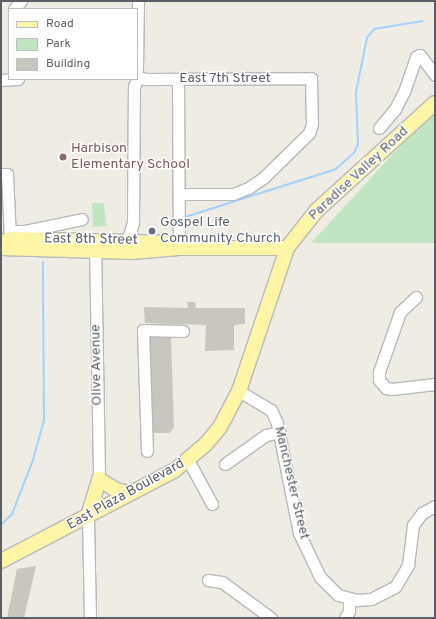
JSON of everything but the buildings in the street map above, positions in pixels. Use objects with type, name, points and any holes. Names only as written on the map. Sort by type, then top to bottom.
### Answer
[{"type":"main road","name":"Paradise Valley Road","points":[[287,248],[317,210],[435,103]]},
{"type":"main road","name":"East 8th Street","points":[[5,240],[149,251],[180,248],[287,248]]},
{"type":"main road","name":"East 8th Street","points":[[95,246],[127,241],[170,241],[180,248]]},
{"type":"main road","name":"East Plaza Boulevard","points":[[1,561],[88,516],[188,460],[220,427],[239,390],[287,248]]},
{"type":"main road","points":[[88,516],[99,479],[116,490],[130,493]]},
{"type":"street","points":[[379,128],[395,109],[405,89],[416,57],[420,55],[435,75]]},
{"type":"street","name":"East 7th Street","points":[[138,75],[178,79],[311,78],[312,124],[309,134],[263,178],[248,188],[233,194],[179,194]]},
{"type":"street","points":[[178,79],[180,248]]},
{"type":"street","points":[[127,241],[133,222],[137,80]]},
{"type":"street","points":[[1,174],[7,174],[5,240],[25,231],[82,219]]},
{"type":"street","name":"Olive Avenue","points":[[95,246],[99,479]]},
{"type":"street","points":[[416,297],[400,312],[379,372],[381,384],[392,390],[435,384]]},
{"type":"street","points":[[147,451],[144,330],[183,330]]},
{"type":"street","name":"Manchester Street","points":[[239,390],[271,410],[280,432],[299,533],[320,577],[328,587],[349,599],[371,599],[395,587],[408,565],[413,525],[422,513],[435,506]]},
{"type":"street","points":[[225,464],[266,435],[280,432]]},
{"type":"street","points":[[188,460],[212,504]]},
{"type":"street","points":[[88,516],[90,618]]},
{"type":"street","points":[[208,580],[222,582],[271,618]]},
{"type":"street","points":[[345,618],[349,611],[349,599]]},
{"type":"green space","points":[[435,115],[435,243],[311,243],[418,127]]},
{"type":"green space","points":[[92,203],[104,203],[106,226],[93,227]]},
{"type":"waterway","points":[[185,217],[336,169],[354,153],[358,144],[356,92],[367,38],[374,29],[422,21]]},
{"type":"waterway","points":[[1,525],[12,514],[33,460],[44,420],[43,262]]},
{"type":"place","name":"Harbison Elementary School","points":[[63,157]]},
{"type":"place","name":"Gospel Life Community Church","points":[[152,231]]}]
